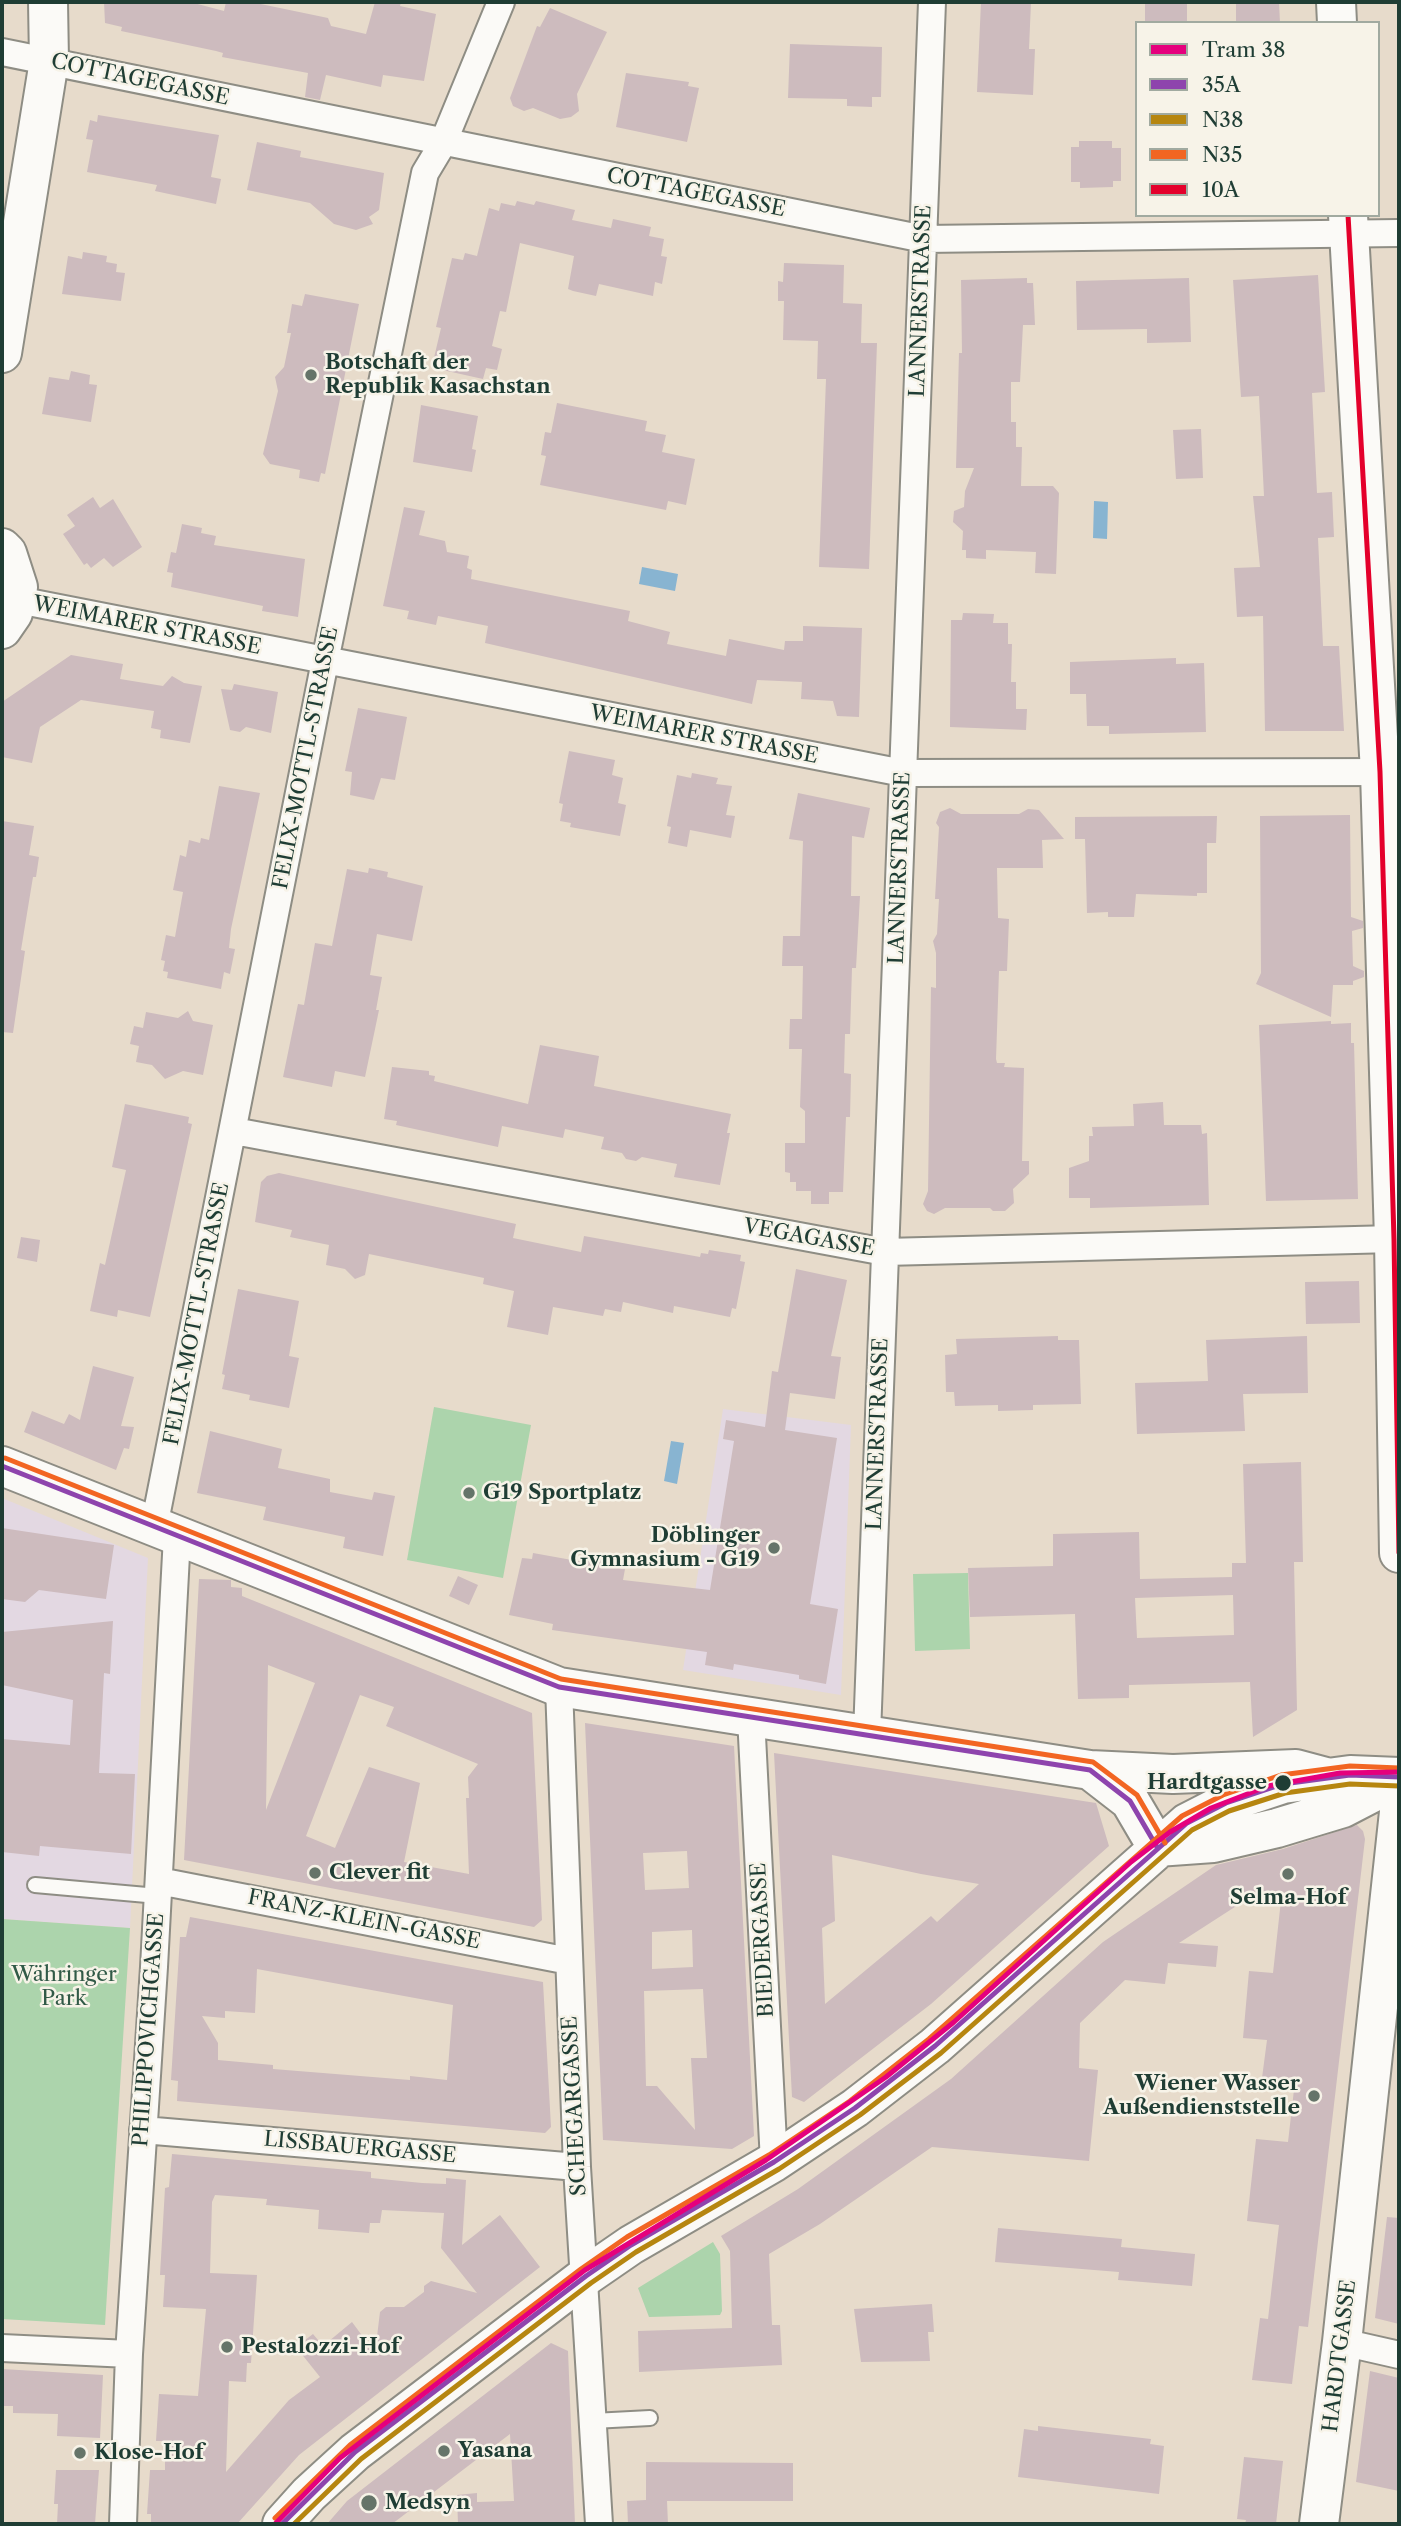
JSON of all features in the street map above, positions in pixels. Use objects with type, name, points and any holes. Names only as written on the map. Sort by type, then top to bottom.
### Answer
[{"type":"street","points":[[2,353],[49,61],[48,2]]},
{"type":"street","name":"FELIX-MOTTL-STRASSE","points":[[166,1532],[233,1131],[325,661],[425,173],[443,142],[501,2]]},
{"type":"street","name":"LANNERSTRASSE","points":[[867,1734],[932,2]]},
{"type":"street","points":[[1336,2],[1337,21]]},
{"type":"street","name":"COTTAGEGASSE","points":[[2,52],[924,239],[1349,225],[1399,233]]},
{"type":"street","points":[[1349,225],[1390,772],[1399,1553]]},
{"type":"street","points":[[2,548],[16,574],[10,615]]},
{"type":"street","name":"WEIMARER STRASSE","points":[[10,615],[325,661],[903,773],[1390,772]]},
{"type":"street","name":"VEGAGASSE","points":[[233,1131],[885,1252],[1394,1239]]},
{"type":"street","points":[[2,1465],[559,1687],[1090,1770],[1173,1774],[1296,1769],[1326,1777]]},
{"type":"street","name":"PHILIPPOVICHGASSE","points":[[123,2524],[129,2354],[159,1889],[166,1532]]},
{"type":"street","name":"SCHEGARGASSE","points":[[559,1687],[577,2167],[586,2276],[598,2524]]},
{"type":"street","name":"BIEDERGASSE","points":[[751,1717],[774,2162]]},
{"type":"street","points":[[1090,1770],[1130,1801],[1157,1847]]},
{"type":"street","points":[[282,2524],[309,2494],[355,2452],[586,2276],[631,2245],[774,2162],[855,2108],[935,2046],[1157,1847],[1187,1824],[1226,1803],[1277,1786],[1326,1777],[1367,1775],[1399,1778]]},
{"type":"street","points":[[1157,1847],[1213,1843],[1278,1828],[1343,1808],[1399,1778]]},
{"type":"street","name":"HARDTGASSE","points":[[1319,2524],[1342,2342],[1399,1812]]},
{"type":"street","name":"FRANZ-KLEIN-GASSE","points":[[159,1889],[569,1961]]},
{"type":"street","name":"LISSBAUERGASSE","points":[[143,2130],[577,2167]]},
{"type":"street","points":[[1342,2342],[1399,2356]]},
{"type":"street","points":[[2,2347],[129,2354]]},
{"type":"lane","points":[[35,1885],[159,1889]]},
{"type":"lane","points":[[593,2421],[650,2418]]},
{"type":"shaded area","name":"Döblinger Gymnasium - G19","points":[[723,1409],[851,1425],[841,1695],[683,1670]]},
{"type":"shaded area","points":[[2,1498],[148,1558],[130,1928],[2,1919]]},
{"type":"green space","name":"G19 Sportplatz","points":[[434,1407],[531,1425],[503,1578],[407,1560]]},
{"type":"green space","points":[[968,1573],[970,1649],[915,1651],[913,1574]]},
{"type":"green space","name":"Währinger Park","points":[[2,1919],[130,1928],[105,2325],[2,2319]]},
{"type":"green space","points":[[713,2242],[720,2254],[720,2315],[649,2317],[638,2288]]},
{"type":"water","points":[[1094,501],[1108,502],[1107,539],[1093,538]]},
{"type":"water","points":[[642,567],[678,574],[675,591],[639,584]]},
{"type":"water","points":[[671,1441],[684,1443],[677,1484],[664,1481]]},
{"type":"building","points":[[104,2],[190,2],[224,11],[226,2],[251,2],[328,18],[331,26],[366,34],[375,2],[401,2],[400,6],[436,14],[424,81],[383,75],[381,87],[326,75],[320,100],[305,97],[308,73],[222,57],[223,53],[216,51],[121,31],[122,27],[105,23]]},
{"type":"building","points":[[981,2],[1031,2],[1029,49],[1035,49],[1033,95],[977,92]]},
{"type":"building","points":[[1145,2],[1187,2],[1187,21],[1145,21]]},
{"type":"building","points":[[1236,2],[1279,2],[1280,21],[1236,21]]},
{"type":"building","points":[[550,8],[607,32],[577,94],[579,111],[571,117],[560,119],[533,108],[524,111],[513,106],[510,98],[537,26],[540,27]]},
{"type":"building","points":[[790,44],[882,47],[881,97],[872,97],[872,107],[847,106],[847,99],[788,98]]},
{"type":"building","points":[[626,73],[689,82],[688,86],[699,88],[687,142],[616,127]]},
{"type":"building","points":[[98,115],[219,135],[211,177],[221,179],[216,204],[155,191],[157,185],[87,172],[93,140],[86,139],[90,120],[97,122]]},
{"type":"building","points":[[1079,141],[1112,141],[1112,148],[1121,148],[1121,181],[1113,181],[1113,187],[1080,188],[1080,182],[1071,182],[1071,147],[1079,147]]},
{"type":"building","points":[[257,142],[301,151],[300,157],[384,173],[379,210],[369,217],[373,224],[356,230],[334,224],[310,203],[247,190]]},
{"type":"building","points":[[517,201],[534,205],[536,201],[575,210],[572,220],[611,228],[613,219],[651,227],[649,236],[664,239],[661,256],[667,257],[662,284],[655,282],[653,296],[599,284],[596,296],[573,291],[568,289],[574,256],[520,243],[506,312],[500,311],[492,346],[502,349],[497,370],[486,368],[483,379],[438,369],[440,364],[433,362],[441,328],[436,327],[452,258],[463,260],[465,253],[477,256],[489,208],[499,211],[501,203],[515,206]]},
{"type":"building","points":[[83,252],[107,256],[106,262],[117,264],[116,272],[125,273],[121,301],[62,294],[68,256],[82,259]]},
{"type":"building","points":[[784,263],[844,265],[843,303],[862,304],[861,343],[877,343],[869,569],[819,567],[826,379],[817,379],[818,341],[783,340],[784,301],[778,301],[778,281],[783,282]]},
{"type":"building","points":[[1318,275],[1325,392],[1312,393],[1317,493],[1332,492],[1334,537],[1318,538],[1323,646],[1339,646],[1344,731],[1265,731],[1263,616],[1237,617],[1234,568],[1260,567],[1253,496],[1264,496],[1259,396],[1241,397],[1233,280]]},
{"type":"building","points":[[1027,278],[1027,283],[1033,283],[1035,325],[1023,325],[1020,382],[1011,382],[1011,422],[1016,422],[1016,447],[1022,447],[1021,486],[1053,486],[1059,493],[1056,574],[1035,573],[1036,552],[986,550],[986,559],[966,558],[966,550],[962,550],[963,531],[953,522],[954,511],[964,507],[965,491],[974,468],[956,468],[959,353],[962,353],[961,280]]},
{"type":"building","points":[[1189,278],[1191,342],[1147,343],[1147,329],[1077,330],[1076,281]]},
{"type":"building","points":[[305,294],[359,304],[325,474],[321,473],[319,482],[299,478],[300,470],[270,464],[263,454],[278,391],[275,377],[284,367],[291,333],[287,333],[292,304],[302,306]]},
{"type":"building","points":[[71,371],[90,375],[89,384],[97,385],[91,422],[42,414],[49,377],[69,380]]},
{"type":"building","points":[[557,403],[647,421],[645,431],[666,435],[662,452],[695,459],[686,505],[668,501],[666,510],[540,485],[546,456],[541,455],[545,432],[551,433]]},
{"type":"building","points":[[421,405],[478,416],[472,449],[476,450],[472,472],[413,462]]},
{"type":"building","points":[[1201,429],[1203,478],[1176,479],[1173,430]]},
{"type":"building","points":[[93,497],[100,508],[113,499],[142,547],[113,567],[104,558],[91,568],[87,563],[84,565],[63,534],[75,526],[67,515]]},
{"type":"building","points":[[404,507],[425,511],[419,535],[445,541],[447,552],[469,556],[467,568],[472,570],[471,579],[630,611],[628,621],[670,632],[667,644],[726,656],[729,639],[784,650],[785,641],[803,641],[803,626],[862,628],[859,717],[837,716],[833,701],[801,699],[802,682],[757,680],[752,704],[485,643],[488,626],[438,616],[436,625],[407,619],[409,611],[383,606]]},
{"type":"building","points":[[182,524],[202,528],[201,533],[216,536],[214,545],[305,559],[298,617],[262,611],[263,606],[171,587],[173,573],[167,572],[171,552],[176,553]]},
{"type":"building","points":[[963,613],[994,614],[993,623],[1008,623],[1008,644],[1012,644],[1011,682],[1016,682],[1016,709],[1027,709],[1026,730],[950,727],[951,620],[962,620]]},
{"type":"building","points":[[71,655],[123,664],[120,679],[163,686],[172,676],[184,683],[202,686],[190,743],[160,738],[161,730],[151,728],[154,711],[81,700],[40,727],[32,763],[2,757],[2,702]]},
{"type":"building","points":[[1176,658],[1176,664],[1204,663],[1206,732],[1109,734],[1109,726],[1087,726],[1086,694],[1070,694],[1070,662]]},
{"type":"building","points":[[234,684],[278,692],[271,733],[246,727],[240,732],[230,730],[221,689],[232,690]]},
{"type":"building","points":[[358,708],[407,717],[395,780],[381,778],[374,800],[350,795],[352,772],[345,771]]},
{"type":"building","points":[[569,751],[615,760],[612,775],[623,778],[618,803],[626,805],[620,836],[570,827],[571,823],[560,821],[563,804],[559,803]]},
{"type":"building","points":[[692,773],[718,778],[716,784],[732,786],[726,815],[735,816],[731,838],[690,830],[687,847],[668,843],[671,827],[667,826],[677,775],[691,778]]},
{"type":"building","points":[[219,786],[260,793],[231,929],[229,948],[235,949],[230,974],[224,972],[221,989],[167,978],[168,972],[163,971],[165,961],[161,960],[166,935],[175,937],[183,892],[173,890],[180,855],[186,857],[189,840],[200,843],[201,838],[209,840]]},
{"type":"building","points":[[798,793],[870,808],[864,838],[852,836],[851,896],[860,896],[856,968],[852,968],[850,1034],[845,1034],[844,1073],[851,1074],[850,1117],[846,1117],[843,1192],[829,1192],[829,1204],[811,1204],[811,1191],[796,1191],[796,1182],[790,1182],[790,1173],[785,1172],[785,1143],[805,1143],[805,1111],[800,1107],[802,1049],[789,1049],[790,1019],[802,1019],[803,966],[782,966],[783,936],[800,936],[803,841],[789,839]]},
{"type":"building","points":[[950,808],[961,814],[1019,814],[1028,809],[1039,810],[1064,839],[1042,840],[1043,868],[997,868],[998,918],[1009,919],[1007,971],[999,971],[996,1059],[997,1063],[1005,1063],[1004,1067],[1024,1068],[1022,1161],[1029,1161],[1029,1174],[1013,1189],[1014,1203],[1005,1211],[993,1211],[990,1208],[945,1208],[934,1214],[927,1211],[923,1204],[928,1191],[931,987],[936,988],[936,953],[933,941],[937,934],[939,899],[935,899],[939,827],[936,823],[940,812]]},
{"type":"building","points":[[1350,815],[1351,917],[1363,921],[1363,928],[1352,931],[1353,966],[1364,971],[1364,977],[1353,981],[1353,985],[1333,985],[1331,1017],[1256,984],[1261,973],[1260,816]]},
{"type":"building","points":[[1217,816],[1216,843],[1207,843],[1207,893],[1197,893],[1197,896],[1136,894],[1134,917],[1108,917],[1108,912],[1087,913],[1085,839],[1075,839],[1075,817]]},
{"type":"building","points":[[2,821],[34,826],[29,855],[39,857],[21,950],[25,951],[13,1033],[2,1032]]},
{"type":"building","points":[[369,868],[388,872],[387,877],[423,886],[412,941],[377,934],[370,975],[382,977],[376,1010],[379,1010],[365,1077],[335,1071],[332,1087],[283,1077],[298,1004],[304,1005],[315,943],[332,946],[347,869],[368,873]]},
{"type":"building","points":[[188,1011],[193,1021],[213,1025],[203,1075],[183,1071],[165,1079],[152,1065],[136,1062],[139,1046],[130,1044],[134,1026],[143,1028],[146,1012],[178,1018]]},
{"type":"building","points":[[1331,1021],[1331,1024],[1351,1023],[1351,1043],[1354,1043],[1358,1199],[1266,1201],[1259,1025]]},
{"type":"building","points":[[540,1045],[599,1056],[594,1086],[731,1114],[720,1185],[674,1177],[677,1164],[642,1157],[636,1161],[626,1159],[622,1153],[601,1149],[604,1137],[565,1129],[563,1138],[502,1126],[498,1147],[396,1125],[397,1121],[384,1119],[392,1067],[429,1071],[429,1075],[435,1076],[434,1081],[528,1104]]},
{"type":"building","points":[[1163,1102],[1164,1125],[1201,1125],[1202,1134],[1207,1133],[1209,1205],[1090,1208],[1090,1198],[1069,1198],[1069,1168],[1089,1161],[1089,1136],[1093,1136],[1092,1127],[1134,1126],[1133,1104]]},
{"type":"building","points":[[125,1104],[189,1117],[188,1123],[192,1124],[150,1317],[118,1310],[117,1317],[90,1311],[100,1263],[105,1265],[126,1170],[112,1167]]},
{"type":"building","points":[[279,1173],[516,1224],[513,1238],[581,1252],[584,1236],[700,1257],[701,1253],[708,1254],[709,1250],[741,1255],[740,1261],[745,1262],[736,1309],[732,1308],[730,1317],[674,1306],[673,1313],[623,1302],[621,1312],[605,1309],[603,1316],[553,1307],[548,1335],[507,1327],[514,1291],[483,1284],[484,1278],[369,1254],[365,1275],[355,1279],[345,1269],[326,1265],[329,1245],[290,1237],[292,1230],[255,1222],[261,1182],[267,1176]]},
{"type":"building","points":[[21,1237],[40,1240],[37,1262],[17,1258]]},
{"type":"building","points":[[796,1269],[847,1280],[831,1356],[841,1357],[835,1399],[790,1393],[785,1430],[837,1438],[810,1604],[838,1609],[826,1684],[799,1679],[799,1675],[734,1664],[733,1670],[705,1665],[707,1652],[552,1630],[553,1624],[509,1615],[522,1558],[532,1559],[533,1553],[583,1562],[584,1554],[607,1558],[605,1566],[625,1569],[623,1580],[710,1590],[734,1441],[723,1439],[726,1420],[765,1427],[772,1371],[778,1372]]},
{"type":"building","points":[[1359,1281],[1360,1323],[1306,1324],[1305,1282]]},
{"type":"building","points":[[238,1289],[299,1301],[289,1356],[299,1358],[289,1408],[249,1400],[250,1395],[222,1389],[225,1375],[222,1374]]},
{"type":"building","points":[[1058,1336],[1058,1340],[1079,1340],[1081,1404],[1033,1405],[1033,1410],[998,1411],[998,1405],[955,1406],[954,1392],[946,1392],[945,1355],[957,1354],[956,1339]]},
{"type":"building","points":[[1307,1336],[1308,1393],[1243,1394],[1245,1431],[1137,1434],[1135,1383],[1208,1381],[1206,1340]]},
{"type":"building","points":[[93,1366],[134,1377],[121,1426],[134,1427],[129,1449],[124,1448],[116,1470],[24,1432],[32,1411],[64,1424],[69,1414],[80,1420]]},
{"type":"building","points":[[210,1431],[282,1449],[278,1468],[330,1479],[330,1492],[372,1500],[374,1492],[395,1496],[383,1556],[343,1548],[345,1537],[263,1520],[266,1507],[197,1493]]},
{"type":"building","points":[[1301,1462],[1303,1562],[1294,1562],[1297,1710],[1253,1737],[1250,1682],[1129,1685],[1129,1698],[1078,1699],[1075,1614],[970,1617],[968,1568],[1053,1566],[1053,1534],[1139,1532],[1140,1579],[1232,1577],[1232,1563],[1246,1563],[1243,1464]],"holes":[[[1233,1595],[1234,1635],[1137,1638],[1135,1598]]]},
{"type":"building","points":[[2,1528],[114,1545],[106,1599],[39,1590],[25,1602],[2,1599]]},
{"type":"building","points":[[458,1576],[478,1585],[469,1605],[449,1596]]},
{"type":"building","points":[[199,1579],[231,1580],[231,1587],[242,1588],[242,1596],[532,1713],[542,1920],[534,1927],[184,1860]],"holes":[[[268,1665],[315,1683],[266,1810]],[[360,1695],[394,1707],[386,1726],[478,1764],[468,1777],[469,1798],[466,1798],[469,1874],[404,1862],[420,1783],[369,1767],[335,1848],[306,1836]]]},
{"type":"building","points":[[113,1621],[110,1674],[104,1673],[99,1773],[135,1774],[131,1854],[40,1846],[39,1856],[2,1852],[2,1739],[70,1745],[73,1700],[2,1685],[2,1632]]},
{"type":"building","points":[[585,1723],[734,1746],[754,2136],[732,2149],[603,2140]],"holes":[[[687,1851],[689,1888],[645,1890],[643,1853]],[[692,1930],[693,1967],[652,1969],[652,1932]],[[703,1989],[707,2058],[691,2058],[695,2130],[657,2086],[646,2086],[644,1991]]]},
{"type":"building","points":[[774,1753],[1096,1803],[1109,1846],[931,2004],[804,2102],[792,2097]],"holes":[[[832,1855],[979,1884],[937,1922],[931,1916],[825,2004],[822,1928],[835,1921]]]},
{"type":"building","points":[[1357,1825],[1363,1831],[1365,1839],[1308,2327],[1299,2326],[1292,2384],[1252,2380],[1260,2318],[1268,2319],[1279,2225],[1247,2221],[1256,2139],[1288,2142],[1295,2081],[1262,2078],[1267,2040],[1243,2038],[1249,1971],[1273,1973],[1282,1891],[1241,1903],[1179,1943],[1218,1946],[1216,1967],[1168,1963],[1165,1984],[1125,1980],[1080,2023],[1079,2068],[1098,2070],[1089,2161],[932,2147],[820,2224],[769,2254],[772,2325],[780,2325],[782,2365],[639,2372],[638,2331],[732,2328],[730,2251],[721,2236],[798,2189],[951,2079],[1103,1942],[1216,1865],[1283,1849]]},
{"type":"building","points":[[190,1917],[543,1982],[551,2127],[545,2133],[177,2101],[178,2081],[171,2080],[180,1937],[186,1937]],"holes":[[[257,1969],[453,2005],[447,2080],[410,2076],[410,2080],[273,2069],[273,2065],[218,2060],[218,2043],[202,2016],[225,2018],[225,2011],[255,2013]]]},
{"type":"building","points":[[172,2154],[371,2172],[371,2178],[422,2183],[446,2184],[446,2178],[466,2180],[462,2245],[500,2215],[540,2267],[299,2455],[237,2524],[151,2524],[151,2514],[147,2514],[150,2470],[165,2470],[165,2441],[156,2441],[159,2394],[198,2396],[206,2309],[163,2307],[165,2275],[160,2275],[165,2188],[169,2187]],"holes":[[[215,2195],[267,2199],[266,2205],[319,2210],[318,2229],[369,2233],[370,2223],[380,2223],[382,2210],[444,2213],[441,2248],[477,2293],[431,2281],[424,2286],[424,2292],[404,2307],[386,2307],[380,2312],[375,2353],[352,2322],[323,2346],[313,2334],[296,2347],[320,2377],[289,2400],[226,2472],[229,2381],[246,2382],[247,2363],[251,2363],[257,2275],[210,2273],[212,2202]]]},
{"type":"building","points":[[1387,2217],[1399,2218],[1399,2324],[1375,2318]]},
{"type":"building","points":[[998,2228],[1122,2239],[1121,2247],[1195,2254],[1192,2286],[1118,2280],[1119,2272],[995,2262]]},
{"type":"building","points":[[932,2304],[934,2332],[928,2332],[930,2361],[861,2362],[854,2309]]},
{"type":"building","points":[[551,2343],[568,2351],[575,2524],[458,2524],[457,2495],[477,2493],[477,2502],[514,2501],[510,2434],[392,2524],[327,2524],[347,2501]]},
{"type":"building","points":[[2,2369],[103,2375],[100,2438],[57,2436],[58,2414],[13,2413],[13,2406],[2,2406]]},
{"type":"building","points":[[1370,2371],[1399,2378],[1399,2491],[1356,2482]]},
{"type":"building","points":[[1038,2426],[1151,2439],[1150,2444],[1164,2446],[1159,2494],[1018,2477],[1024,2429],[1038,2431]]},
{"type":"building","points":[[1244,2457],[1283,2461],[1276,2524],[1245,2524],[1246,2520],[1237,2519]]},
{"type":"building","points":[[646,2462],[793,2463],[793,2501],[667,2501],[668,2524],[628,2524],[627,2501],[646,2500]]},
{"type":"building","points":[[56,2470],[99,2470],[95,2524],[57,2524],[58,2504],[54,2504]]},
{"type":"tram line","name":"38","points":[[275,2524],[340,2458],[585,2270],[766,2160],[886,2077],[954,2022],[1131,1862],[1170,1832],[1211,1808],[1268,1786],[1340,1773],[1399,1772]]},
{"type":"transit line","name":"10A","points":[[1348,217],[1380,772],[1394,1239],[1399,1553]]},
{"type":"transit line","name":"N35","points":[[5,1458],[561,1679],[1093,1762],[1137,1795],[1165,1843]]},
{"type":"transit line","name":"35A","points":[[2,1466],[559,1687],[1090,1770],[1130,1801],[1157,1847]]},
{"type":"transit line","name":"N35","points":[[275,2518],[350,2445],[581,2269],[627,2237],[769,2155],[850,2101],[929,2039],[1182,1816],[1223,1795],[1281,1775],[1350,1766],[1399,1768]]},
{"type":"transit line","name":"35A","points":[[282,2524],[355,2452],[586,2276],[631,2245],[774,2162],[855,2108],[935,2046],[1187,1823],[1226,1803],[1283,1784],[1350,1775],[1399,1777]]},
{"type":"transit line","name":"N38","points":[[294,2524],[361,2459],[591,2283],[636,2252],[779,2169],[860,2115],[941,2053],[1192,1830],[1229,1811],[1285,1793],[1350,1784],[1399,1786]]},
{"type":"place","name":"Botschaft der Republik Kasachstan","points":[[311,375]]},
{"type":"place","name":"G19 Sportplatz","points":[[469,1493]]},
{"type":"place","name":"Döblinger Gymnasium - G19","points":[[774,1548]]},
{"type":"place","name":"Hardtgasse","points":[[1283,1783]]},
{"type":"place","name":"Clever fit","points":[[315,1873]]},
{"type":"place","name":"Selma-Hof","points":[[1288,1874]]},
{"type":"place","name":"Wiener Wasser Außendienststelle","points":[[1314,2096]]},
{"type":"place","name":"Pestalozzi-Hof","points":[[227,2347]]},
{"type":"place","name":"Yasana","points":[[444,2451]]},
{"type":"place","name":"Klose-Hof","points":[[80,2453]]},
{"type":"place","name":"Medsyn","points":[[369,2503]]}]
